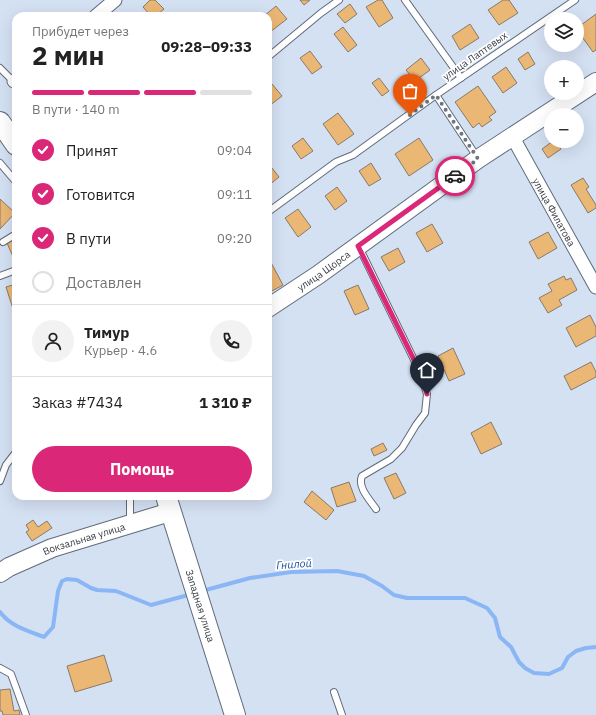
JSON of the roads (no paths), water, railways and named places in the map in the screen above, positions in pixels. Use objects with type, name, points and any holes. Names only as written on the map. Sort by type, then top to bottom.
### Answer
[{"type":"main road","name":"улица Щорса","points":[[272,305],[358,246],[478,159],[596,82]]},
{"type":"main road","points":[[0,122],[12,139]]},
{"type":"main road","name":"Вокзальная улица","points":[[4,568],[52,548],[130,524],[168,504]]},
{"type":"main road","name":"Западная улица","points":[[168,504],[235,715]]},
{"type":"street","points":[[101,12],[115,0]]},
{"type":"street","name":"улица Филатова","points":[[512,136],[596,288]]},
{"type":"lane","points":[[272,54],[339,0]]},
{"type":"lane","points":[[405,0],[461,78]]},
{"type":"lane","name":"улица Лаптевых","points":[[272,209],[336,162],[353,155],[436,95],[576,0]]},
{"type":"lane","points":[[0,68],[12,79]]},
{"type":"lane","points":[[436,95],[478,159]]},
{"type":"lane","points":[[0,163],[12,177]]},
{"type":"lane","points":[[3,242],[12,236]]},
{"type":"lane","points":[[358,246],[420,372],[427,394],[425,413],[402,448],[391,459],[362,476],[360,481],[361,487],[376,509]]},
{"type":"lane","points":[[0,276],[12,272]]},
{"type":"lane","points":[[0,481],[6,464],[12,457]]},
{"type":"lane","points":[[130,500],[130,524]]},
{"type":"lane","points":[[0,668],[11,674],[26,715]]},
{"type":"lane","points":[[334,692],[342,715]]},
{"type":"waterway","name":"Гнилой","points":[[202,591],[250,578],[291,572],[337,571],[364,576],[394,595],[407,598],[465,598],[487,608],[495,618],[500,637],[511,647],[519,662],[525,668],[534,673],[549,674],[562,668],[568,657],[576,651],[596,647]]},
{"type":"waterway","name":"Гнилой","points":[[0,612],[14,624],[44,637],[53,627],[58,591],[62,581],[67,579],[77,580],[97,590],[116,591],[151,605],[192,594]]}]
